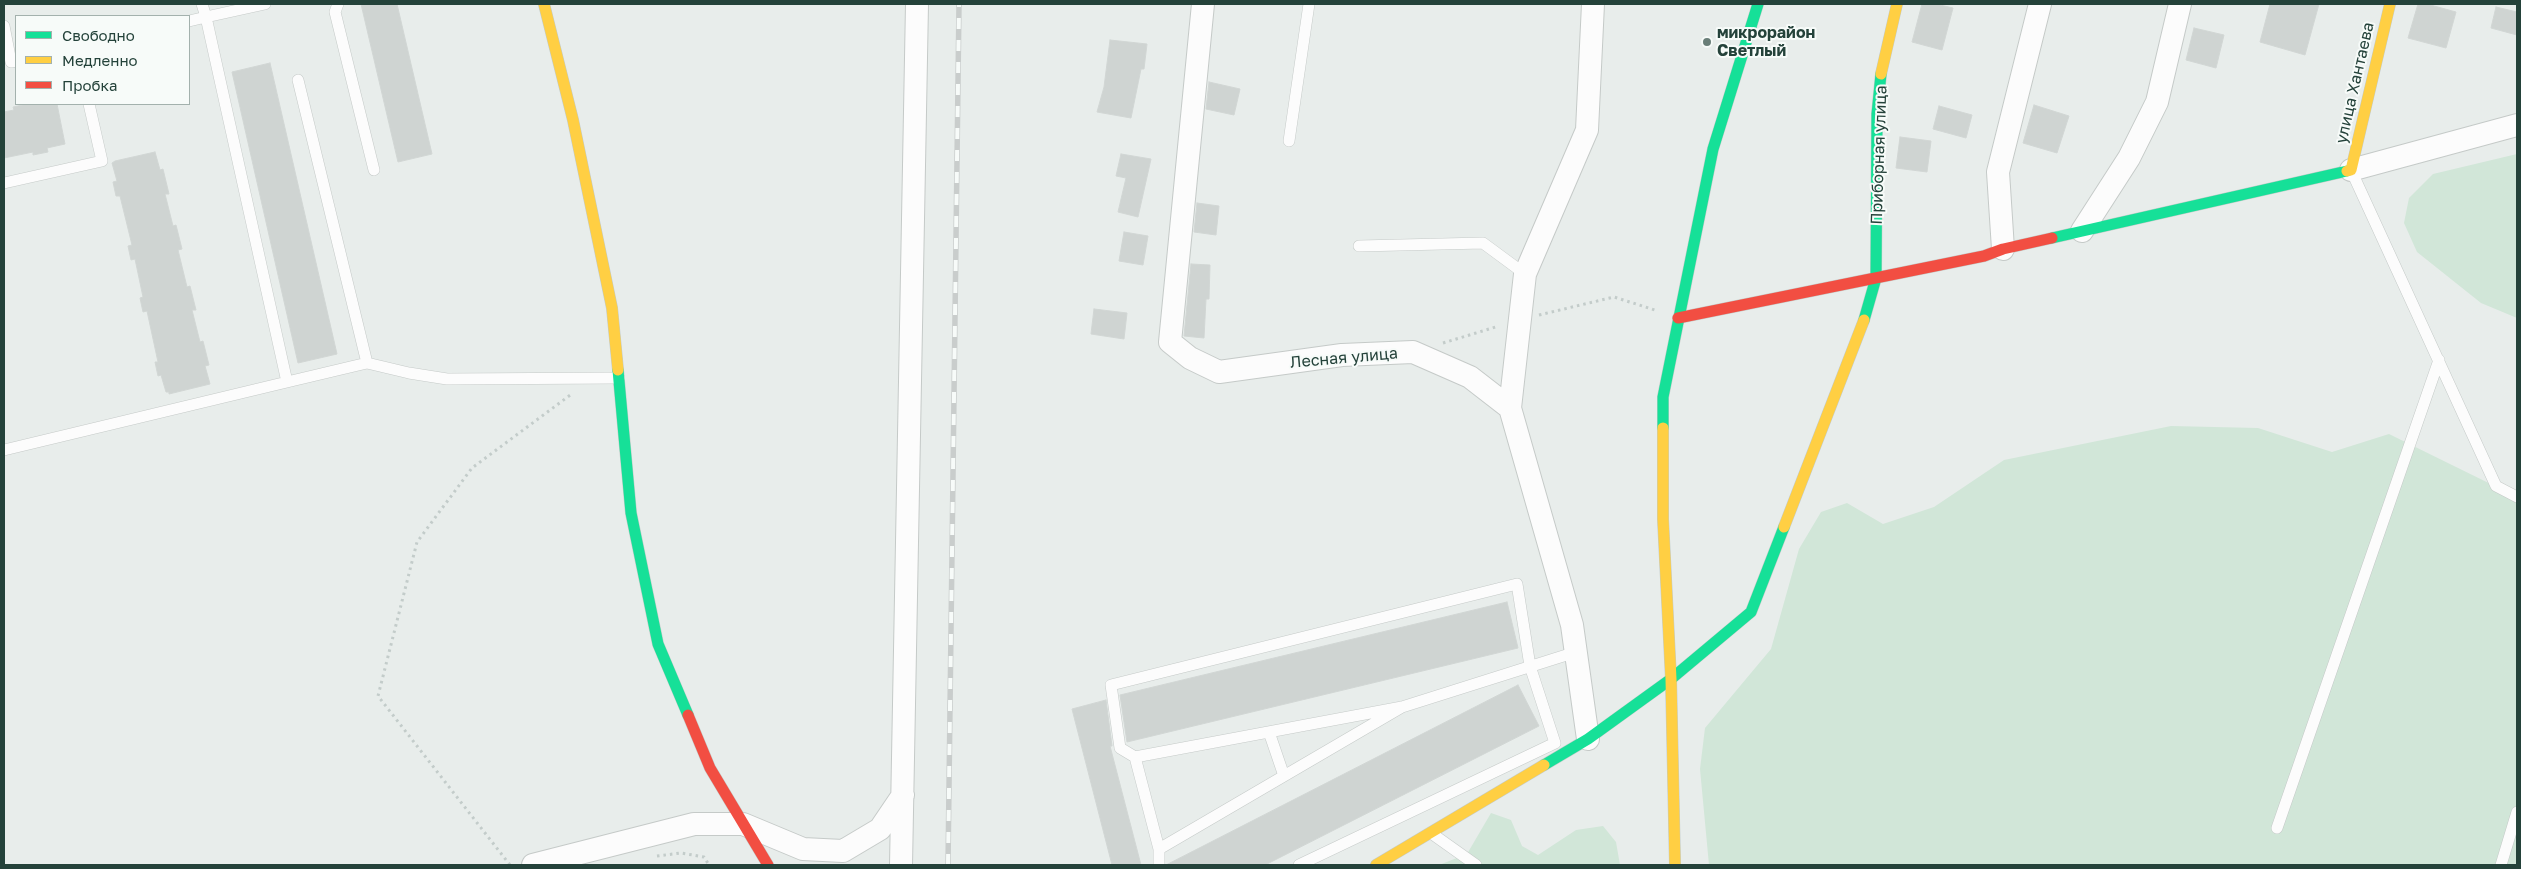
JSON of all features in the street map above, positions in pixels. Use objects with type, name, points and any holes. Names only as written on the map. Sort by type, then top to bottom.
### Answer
[{"type":"street","points":[[544,4],[573,120],[612,308],[631,513],[658,644],[710,768],[768,865]]},
{"type":"street","points":[[901,865],[917,4]]},
{"type":"street","name":"Лесная улица","points":[[1203,4],[1170,342],[1190,358],[1219,372],[1342,355],[1413,352],[1470,377],[1510,408]]},
{"type":"street","points":[[1588,739],[1572,625],[1510,408],[1525,274],[1587,130],[1593,4]]},
{"type":"street","points":[[1675,865],[1663,519],[1663,397],[1713,149],[1758,4]]},
{"type":"street","name":"Приборная улица","points":[[1376,865],[1588,739],[1670,679],[1751,612],[1869,306],[1876,278],[1877,114],[1882,68],[1897,4]]},
{"type":"street","points":[[2003,249],[1998,172],[2040,4]]},
{"type":"street","points":[[2082,231],[2129,158],[2157,102],[2180,4]]},
{"type":"street","name":"улица Хантаева","points":[[2351,170],[2390,4]]},
{"type":"street","points":[[1678,318],[1984,256],[2003,249],[2351,170],[2517,125]]},
{"type":"street","points":[[532,865],[694,824],[742,824],[803,849],[843,851],[880,830],[903,795]]},
{"type":"lane","points":[[202,4],[287,382]]},
{"type":"lane","points":[[190,21],[266,4]]},
{"type":"lane","points":[[338,4],[336,12],[374,170]]},
{"type":"lane","points":[[1290,141],[1309,4]]},
{"type":"lane","points":[[4,26],[11,62],[15,61]]},
{"type":"lane","points":[[298,80],[367,363]]},
{"type":"lane","points":[[4,183],[102,161],[89,105]]},
{"type":"lane","points":[[2351,170],[2496,486],[2517,498]]},
{"type":"lane","points":[[1359,246],[1482,243],[1525,274]]},
{"type":"lane","points":[[2277,828],[2438,360]]},
{"type":"lane","points":[[4,450],[367,363],[447,379],[619,378]]},
{"type":"lane","points":[[1159,865],[1159,849],[1135,758],[1120,748],[1111,685],[1517,584],[1530,666],[1555,743],[1299,865]]},
{"type":"lane","points":[[1135,758],[1402,707],[1576,652]]},
{"type":"lane","points":[[1159,849],[1402,707]]},
{"type":"lane","points":[[1269,732],[1284,776]]},
{"type":"lane","points":[[2501,865],[2517,812]]},
{"type":"lane","points":[[1431,833],[1476,865]]},
{"type":"path","points":[[1413,352],[1520,320],[1614,298],[1678,318]]},
{"type":"path","points":[[510,865],[378,696],[416,542],[472,468],[576,392]]},
{"type":"path","points":[[655,856],[681,853],[704,858],[709,865]]},
{"type":"green space","points":[[2517,154],[2517,318],[2481,303],[2417,252],[2404,223],[2409,198],[2433,174]]},
{"type":"green space","points":[[2171,426],[2258,428],[2332,452],[2389,434],[2517,497],[2517,865],[1709,865],[1700,769],[1705,728],[1771,649],[1799,549],[1821,512],[1847,503],[1883,524],[1934,507],[2004,460]]},
{"type":"green space","points":[[1491,813],[1511,820],[1522,846],[1538,855],[1576,830],[1603,826],[1616,842],[1620,865],[1439,865],[1467,854]]},
{"type":"building","points":[[361,4],[397,4],[432,154],[398,162]]},
{"type":"building","points":[[1922,4],[1936,4],[1953,8],[1942,50],[1912,42]]},
{"type":"building","points":[[2270,4],[2319,4],[2305,55],[2260,42]]},
{"type":"building","points":[[2418,4],[2427,4],[2456,12],[2446,48],[2408,38]]},
{"type":"building","points":[[2496,7],[2517,12],[2517,35],[2491,28]]},
{"type":"building","points":[[2194,28],[2224,35],[2216,68],[2186,60]]},
{"type":"building","points":[[1110,40],[1147,44],[1144,69],[1141,69],[1131,118],[1097,112],[1104,87]]},
{"type":"building","points":[[270,63],[337,354],[298,363],[232,72]]},
{"type":"building","points":[[1209,82],[1240,89],[1234,115],[1206,109]]},
{"type":"building","points":[[22,105],[57,105],[65,144],[47,148],[48,152],[33,155],[33,152],[4,158],[4,112],[14,110],[13,107]]},
{"type":"building","points":[[2034,105],[2069,116],[2057,153],[2023,143]]},
{"type":"building","points":[[1939,106],[1972,115],[1966,138],[1933,129]]},
{"type":"building","points":[[1900,137],[1931,141],[1927,172],[1896,168]]},
{"type":"building","points":[[155,152],[160,170],[163,169],[169,194],[165,194],[173,226],[176,225],[182,249],[178,250],[187,287],[190,286],[196,310],[192,310],[200,342],[203,341],[209,365],[205,366],[210,384],[169,394],[169,392],[166,392],[161,375],[158,376],[155,362],[158,362],[147,311],[143,312],[140,298],[143,297],[135,259],[131,260],[128,246],[132,245],[120,196],[116,196],[113,182],[117,181],[112,163]]},
{"type":"building","points":[[1121,154],[1151,159],[1138,217],[1118,212],[1126,178],[1116,176]]},
{"type":"building","points":[[1197,203],[1219,206],[1216,235],[1194,232]]},
{"type":"building","points":[[1124,232],[1148,236],[1143,265],[1119,261]]},
{"type":"building","points":[[1191,264],[1210,265],[1209,299],[1206,299],[1204,338],[1184,336]]},
{"type":"building","points":[[1094,309],[1127,313],[1124,339],[1091,334]]},
{"type":"building","points":[[1507,602],[1518,648],[1127,742],[1120,695]]},
{"type":"building","points":[[1518,685],[1539,726],[1265,865],[1166,865]]},
{"type":"building","points":[[1106,700],[1112,746],[1110,746],[1141,865],[1112,865],[1072,709]]},
{"type":"railway","points":[[948,865],[959,4]]},
{"type":"traffic: fast","points":[[1663,428],[1663,397],[1713,149],[1758,4]]},
{"type":"traffic: fast","points":[[1864,320],[1876,278],[1877,114],[1881,74]]},
{"type":"traffic: fast","points":[[2052,238],[2347,171]]},
{"type":"traffic: fast","points":[[618,370],[631,513],[658,644],[688,715]]},
{"type":"traffic: fast","points":[[1544,765],[1588,739],[1671,679],[1751,612],[1784,527]]},
{"type":"traffic: slow","points":[[544,4],[573,120],[612,308],[618,370]]},
{"type":"traffic: slow","points":[[1881,74],[1897,4]]},
{"type":"traffic: slow","points":[[2347,171],[2351,170],[2390,4]]},
{"type":"traffic: slow","points":[[1784,527],[1864,320]]},
{"type":"traffic: slow","points":[[1663,428],[1663,519],[1671,679],[1675,865]]},
{"type":"traffic: slow","points":[[1376,865],[1544,765]]},
{"type":"traffic: jam","points":[[1678,318],[1984,256],[2003,249],[2052,238]]},
{"type":"traffic: jam","points":[[688,715],[710,768],[768,865]]},
{"type":"place","name":"микрорайон Светлый","points":[[1707,42]]}]
